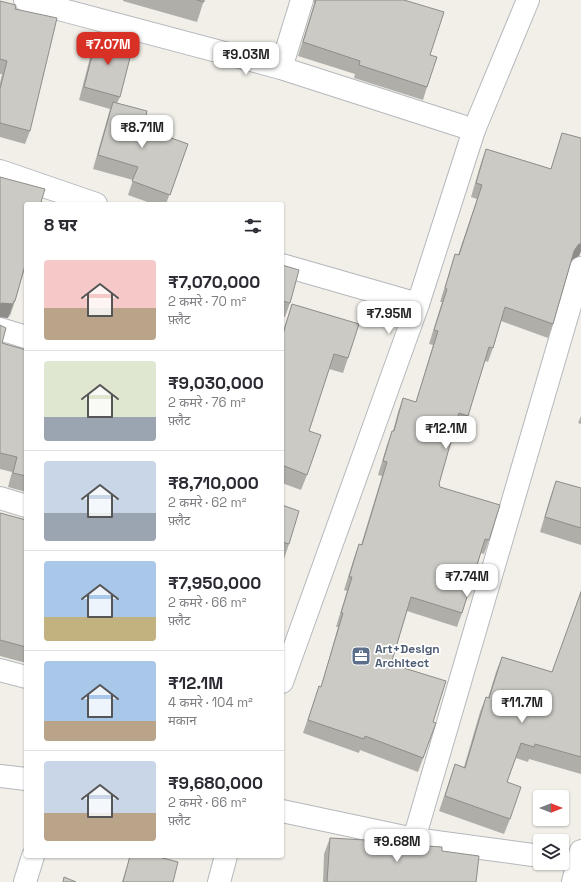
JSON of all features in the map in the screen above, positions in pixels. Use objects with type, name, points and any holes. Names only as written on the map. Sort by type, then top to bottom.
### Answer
[{"type":"street","points":[[24,0],[281,68],[474,130]]},
{"type":"street","points":[[281,68],[302,0]]},
{"type":"street","points":[[284,676],[418,304],[474,130],[528,0]]},
{"type":"street","points":[[0,171],[90,202]]},
{"type":"street","points":[[284,266],[418,304]]},
{"type":"street","points":[[414,839],[581,268]]},
{"type":"street","points":[[0,329],[24,336]]},
{"type":"street","points":[[0,498],[24,505]]},
{"type":"street","points":[[0,670],[24,676]]},
{"type":"street","points":[[0,776],[24,779]]},
{"type":"street","points":[[284,811],[414,839],[533,855]]},
{"type":"street","points":[[25,882],[32,858]]},
{"type":"street","points":[[219,882],[225,858]]},
{"type":"street","points":[[573,882],[575,858]]},
{"type":"building","points":[[316,0],[404,0],[444,12],[430,55],[437,57],[427,87],[359,65],[360,61],[303,42]]},
{"type":"building","points":[[0,1],[16,5],[15,9],[57,18],[30,131],[0,123],[0,89],[7,61],[0,59]]},
{"type":"building","points":[[97,36],[133,46],[120,97],[84,87]]},
{"type":"building","points":[[113,102],[147,111],[143,128],[188,144],[170,195],[132,181],[138,167],[98,155]]},
{"type":"building","points":[[562,133],[581,138],[581,243],[574,251],[553,324],[505,307],[493,348],[489,347],[468,416],[459,413],[439,484],[440,487],[500,505],[489,540],[485,539],[462,613],[411,597],[391,664],[446,681],[433,722],[436,723],[423,758],[365,736],[364,739],[308,720],[319,686],[321,687],[343,613],[341,613],[352,577],[349,577],[359,544],[362,545],[387,462],[383,461],[392,431],[394,431],[403,398],[416,402],[438,331],[434,330],[447,289],[445,288],[455,254],[459,255],[482,185],[476,183],[486,149],[551,169]]},
{"type":"building","points":[[0,177],[45,189],[41,202],[24,202],[24,269],[13,304],[0,304]]},
{"type":"building","points":[[284,266],[299,270],[290,303],[284,302]]},
{"type":"building","points":[[292,304],[359,324],[348,358],[334,354],[309,431],[321,435],[307,475],[284,466],[284,330]]},
{"type":"building","points":[[0,325],[6,328],[2,343],[24,349],[24,476],[13,473],[17,457],[0,453]]},
{"type":"building","points":[[556,481],[581,488],[581,528],[545,517]]},
{"type":"building","points":[[284,506],[299,511],[289,544],[284,543]]},
{"type":"building","points":[[0,513],[24,519],[24,646],[0,640]]},
{"type":"building","points":[[581,592],[581,757],[535,744],[534,747],[521,743],[507,782],[521,787],[510,819],[445,796],[455,764],[465,768],[486,697],[489,698],[502,657],[552,672]]},
{"type":"building","points":[[330,838],[442,847],[442,851],[479,856],[476,882],[327,882]]},
{"type":"building","points":[[129,858],[163,858],[178,862],[173,882],[123,882]]},
{"type":"building","points":[[64,877],[76,882],[63,882]]},
{"type":"place","name":"Art+Design Architect","points":[[361,656]]}]
